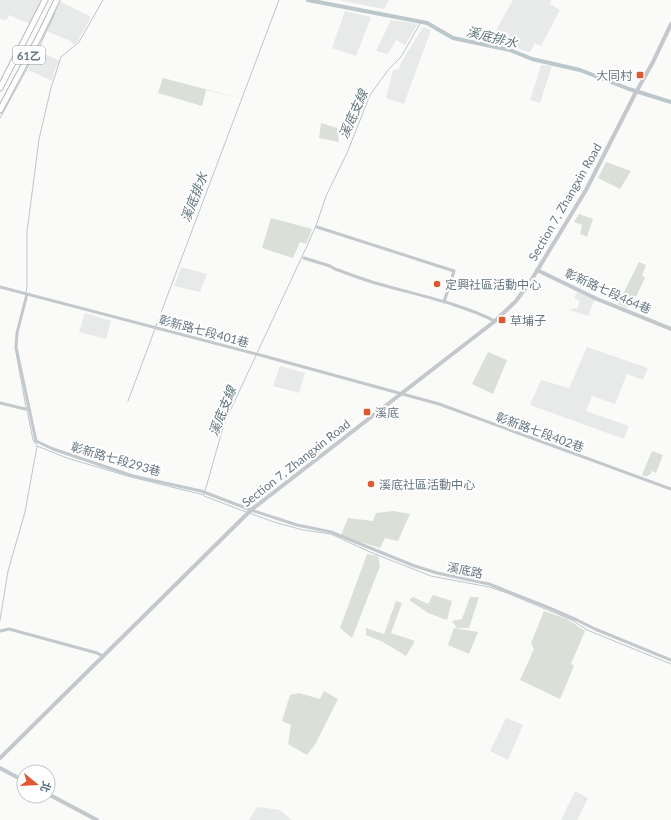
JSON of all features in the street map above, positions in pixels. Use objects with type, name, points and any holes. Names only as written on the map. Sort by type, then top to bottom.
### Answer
[{"type":"main road","name":"61乙","points":[[0,88],[45,0]]},
{"type":"main road","name":"61乙","points":[[0,110],[40,36],[57,0]]},
{"type":"street","name":"Section 7, Zhangxin Road","points":[[0,758],[251,510],[495,321],[516,301],[537,270],[586,190],[653,62],[671,24]]},
{"type":"street","points":[[317,227],[454,271],[444,302]]},
{"type":"street","points":[[304,258],[378,284],[444,302],[495,321]]},
{"type":"street","name":"彰新路七段464巷","points":[[537,270],[597,299],[671,329]]},
{"type":"street","name":"彰新路七段401巷","points":[[0,287],[402,394]]},
{"type":"street","points":[[0,403],[27,408],[16,347],[17,333],[27,294]]},
{"type":"street","name":"彰新路七段402巷","points":[[402,394],[462,412],[671,489]]},
{"type":"street","name":"彰新路七段293巷","points":[[27,408],[36,441],[53,449],[133,476],[202,490],[251,510]]},
{"type":"street","name":"溪底路","points":[[251,510],[297,525],[331,532],[358,544],[437,573],[489,584],[548,607],[595,629],[671,660]]},
{"type":"street","points":[[0,631],[9,629],[97,653],[103,656]]},
{"type":"street","points":[[0,768],[16,777]]},
{"type":"street","points":[[56,798],[97,820]]},
{"type":"shaded area","points":[[0,0],[41,0],[30,24],[9,15],[6,20],[0,19]]},
{"type":"shaded area","points":[[338,0],[389,0],[384,9]]},
{"type":"shaded area","points":[[513,0],[551,0],[550,4],[560,10],[541,46],[535,43],[530,52],[490,41]]},
{"type":"shaded area","points":[[61,2],[91,17],[78,41],[74,45],[70,41],[47,31],[59,3]]},
{"type":"shaded area","points":[[345,11],[371,17],[356,56],[332,48]]},
{"type":"shaded area","points":[[391,20],[418,24],[405,45],[396,40],[388,54],[376,51]]},
{"type":"shaded area","points":[[423,27],[431,30],[404,104],[386,98],[393,70],[398,70]]},
{"type":"shaded area","points":[[38,51],[60,61],[55,69],[52,81],[28,70]]},
{"type":"shaded area","points":[[541,65],[552,66],[540,103],[530,100]]},
{"type":"shaded area","points":[[163,78],[239,98],[206,90],[202,106],[158,93]]},
{"type":"shaded area","points":[[321,123],[337,128],[339,142],[319,138]]},
{"type":"shaded area","points":[[606,162],[631,171],[620,189],[598,178]]},
{"type":"shaded area","points":[[579,214],[593,219],[587,237],[580,234],[582,225],[574,222]]},
{"type":"shaded area","points":[[271,218],[312,229],[306,244],[300,242],[293,258],[262,248]]},
{"type":"shaded area","points":[[639,262],[646,265],[642,275],[645,278],[634,301],[630,301],[627,308],[618,304]]},
{"type":"shaded area","points":[[181,267],[207,274],[200,292],[174,286]]},
{"type":"shaded area","points":[[577,292],[595,299],[588,316],[569,310],[574,308],[577,309],[580,301],[574,298]]},
{"type":"shaded area","points":[[85,313],[111,321],[106,339],[79,332]]},
{"type":"shaded area","points":[[587,347],[648,368],[643,380],[627,374],[615,404],[592,396],[586,411],[629,426],[624,439],[530,405],[541,380],[569,388]]},
{"type":"shaded area","points":[[488,352],[507,360],[493,394],[472,384]]},
{"type":"shaded area","points":[[280,366],[305,373],[299,393],[273,386]]},
{"type":"shaded area","points":[[652,451],[663,455],[656,473],[652,471],[647,477],[642,475]]},
{"type":"shaded area","points":[[393,511],[410,514],[398,541],[385,538],[380,548],[341,535],[348,518],[373,521],[376,513]]},
{"type":"shaded area","points":[[367,554],[378,556],[380,566],[352,638],[340,628]]},
{"type":"shaded area","points":[[433,595],[452,601],[447,620],[428,613],[409,600],[413,597],[428,604]]},
{"type":"shaded area","points":[[470,597],[479,597],[469,628],[457,628],[452,621],[462,619]]},
{"type":"shaded area","points":[[396,601],[402,603],[391,633],[415,641],[406,656],[383,642],[366,635],[366,628],[384,634]]},
{"type":"shaded area","points":[[544,611],[567,619],[585,631],[571,664],[574,666],[560,699],[520,680],[534,649],[531,643]]},
{"type":"shaded area","points":[[454,628],[478,632],[469,654],[448,645]]},
{"type":"shaded area","points":[[324,691],[338,699],[316,743],[307,755],[288,744],[291,725],[282,721],[290,695],[299,693],[320,699]]},
{"type":"shaded area","points":[[506,718],[523,725],[508,760],[490,751]]},
{"type":"shaded area","points":[[575,791],[588,798],[577,820],[561,820]]},
{"type":"shaded area","points":[[257,807],[280,810],[292,820],[249,820]]},
{"type":"waterway","points":[[26,293],[27,232],[39,139],[51,88],[61,57],[79,42],[103,0]]},
{"type":"waterway","name":"溪底排水","points":[[156,326],[279,0]]},
{"type":"waterway","name":"溪底排水","points":[[308,0],[427,23],[453,38],[510,50],[532,59],[580,70],[629,89],[671,102]]},
{"type":"waterway","points":[[0,118],[41,43],[55,13]]},
{"type":"waterway","name":"溪底支線","points":[[205,491],[224,424],[306,248],[317,223],[326,196],[347,153],[370,95],[388,70],[401,57],[421,22]]},
{"type":"waterway","name":"溪底排水","points":[[128,401],[155,329]]},
{"type":"waterway","points":[[15,347],[26,407]]},
{"type":"waterway","points":[[27,410],[33,440],[37,445]]},
{"type":"waterway","name":"溪底支線","points":[[0,620],[8,571],[25,512],[37,446],[67,458],[131,477],[204,494]]},
{"type":"waterway","points":[[204,496],[246,512]]},
{"type":"waterway","points":[[249,513],[303,530],[331,534],[370,552],[431,576],[489,587],[507,593],[572,620],[587,630],[671,664]]},
{"type":"place","name":"大同村","points":[[640,75]]},
{"type":"place","name":"定興社區活動中心","points":[[437,284]]},
{"type":"place","name":"草埔子","points":[[502,320]]},
{"type":"place","name":"溪底","points":[[367,412]]},
{"type":"place","name":"溪底社區活動中心","points":[[371,484]]}]
